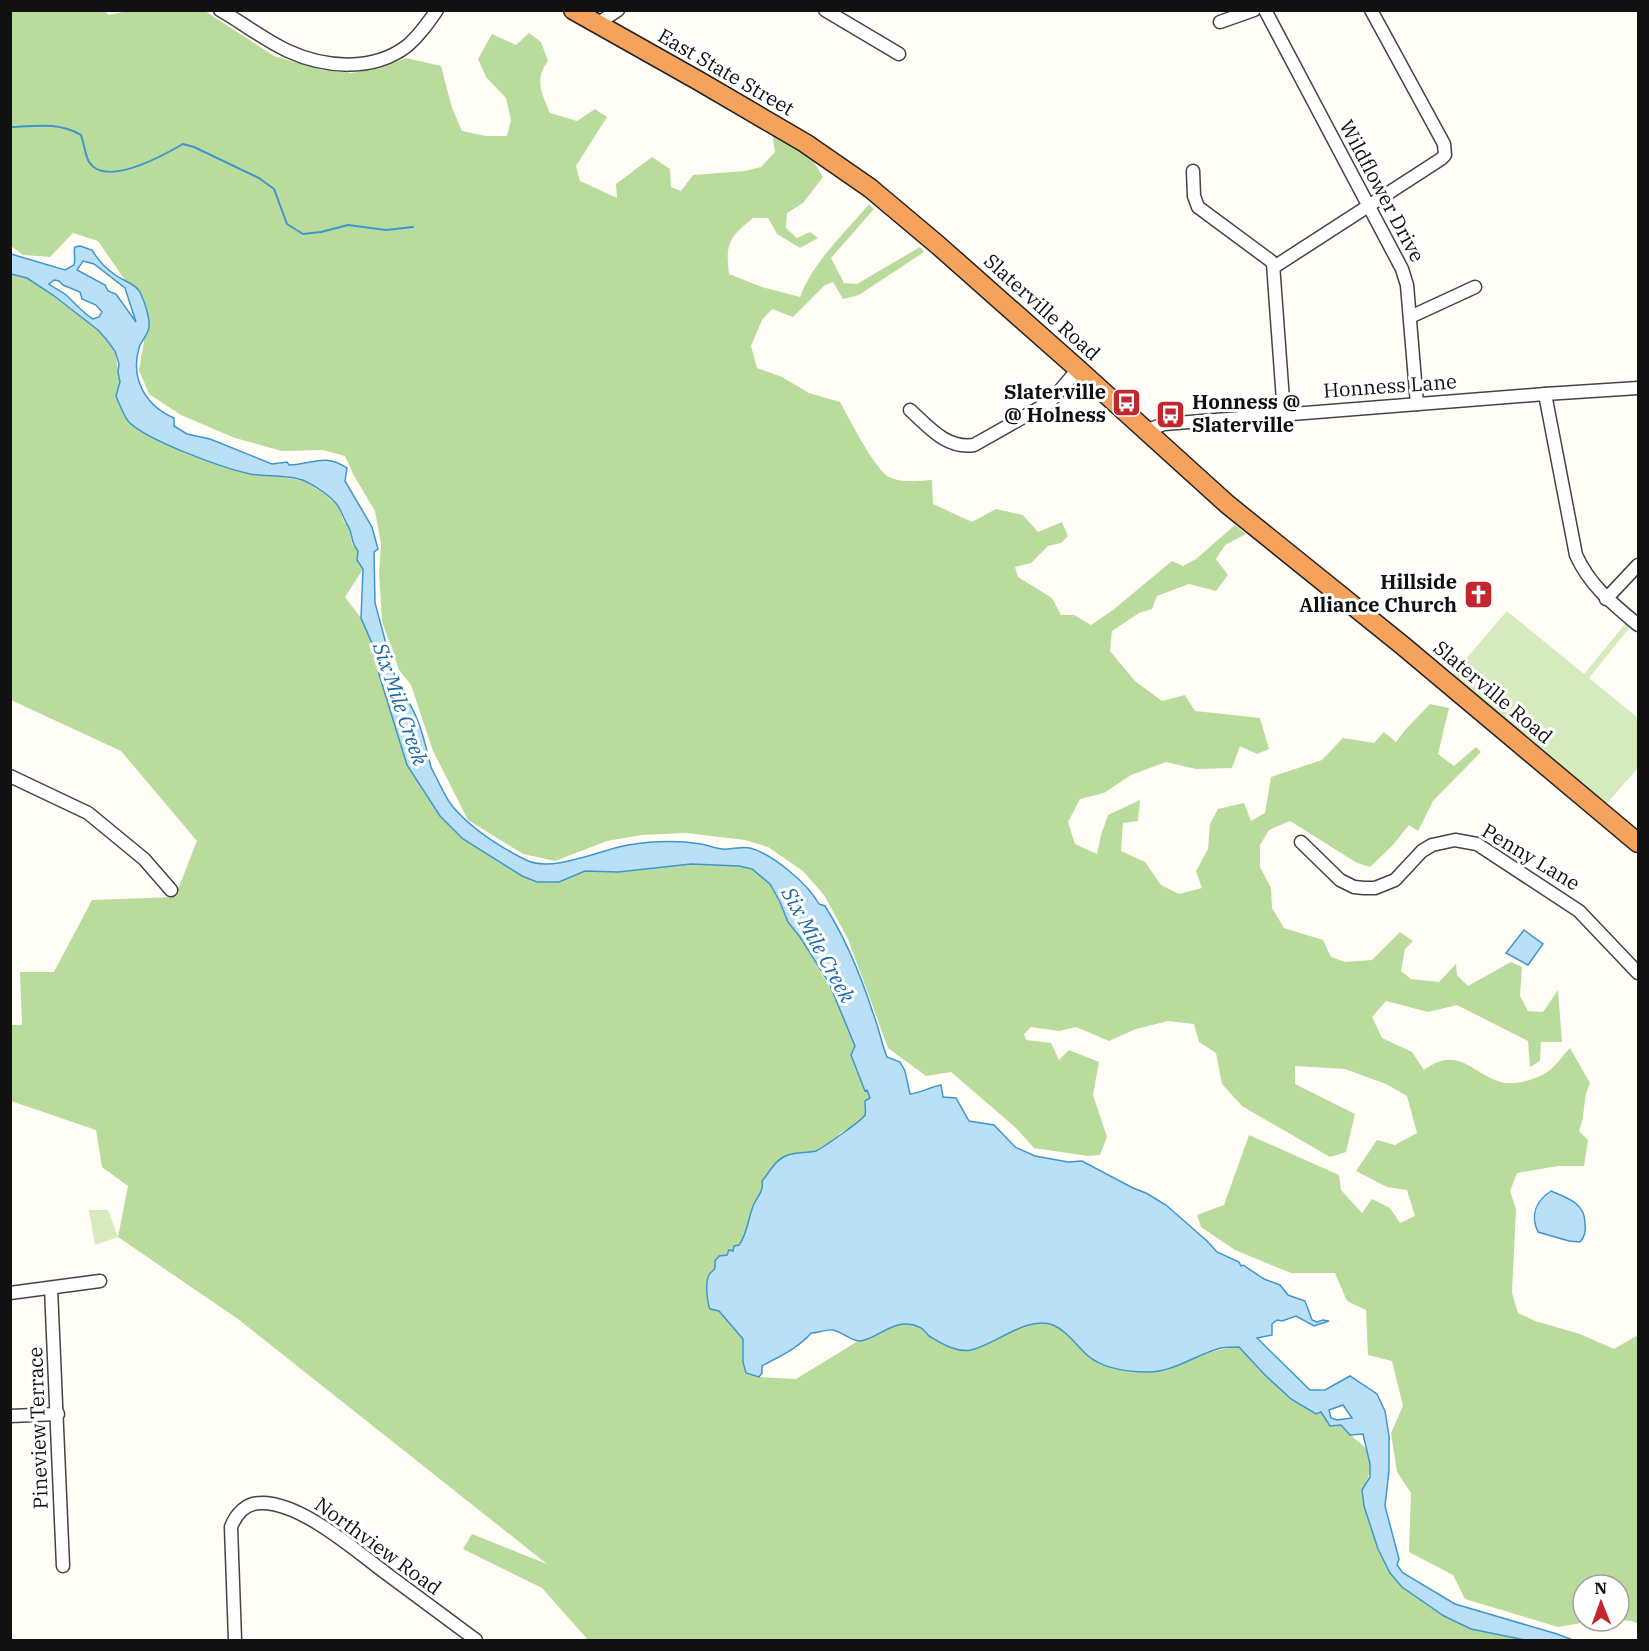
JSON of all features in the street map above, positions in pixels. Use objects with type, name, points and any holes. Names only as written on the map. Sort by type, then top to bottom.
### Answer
[{"type":"highway","name":"East State Street","points":[[573,10],[825,156]]},
{"type":"highway","name":"Slaterville Road","points":[[825,156],[898,211],[1227,504],[1393,638],[1638,843]]},
{"type":"street","points":[[228,12],[288,52],[344,66],[374,62],[406,46],[420,34],[437,10]]},
{"type":"street","points":[[597,24],[618,10]]},
{"type":"street","points":[[825,10],[899,54]]},
{"type":"street","points":[[1220,22],[1254,10]]},
{"type":"street","name":"Wildflower Drive","points":[[1265,10],[1402,269],[1407,285],[1417,404]]},
{"type":"street","points":[[1274,267],[1442,159],[1444,144],[1371,10]]},
{"type":"street","points":[[1193,171],[1194,196],[1198,207],[1271,261],[1274,267],[1284,414]]},
{"type":"street","points":[[1410,317],[1475,287]]},
{"type":"street","points":[[910,410],[938,436],[956,445],[974,445],[1050,402],[1078,369]]},
{"type":"street","name":"Honness Lane","points":[[1145,431],[1164,423],[1638,388]]},
{"type":"street","points":[[1545,394],[1576,555],[1587,576],[1606,598],[1638,625]]},
{"type":"street","points":[[1606,598],[1638,565]]},
{"type":"street","points":[[10,776],[87,813],[144,860],[171,890]]},
{"type":"street","name":"Penny Lane","points":[[1301,842],[1340,880],[1354,887],[1365,888],[1375,888],[1395,880],[1422,851],[1432,845],[1455,840],[1477,844],[1579,911],[1638,973]]},
{"type":"street","points":[[10,1293],[100,1281]]},
{"type":"street","name":"Pineview Terrace","points":[[51,1288],[63,1566]]},
{"type":"street","points":[[10,1416],[58,1414]]},
{"type":"street","name":"Northview Road","points":[[235,1641],[231,1527],[237,1514],[254,1503],[274,1504],[294,1510],[335,1536],[476,1641]]},
{"type":"green space","points":[[103,10],[109,15],[127,11],[205,11],[274,56],[322,70],[351,73],[381,68],[406,58],[441,66],[452,108],[462,131],[486,136],[507,136],[511,120],[506,98],[486,77],[478,59],[492,34],[516,45],[529,33],[541,42],[548,61],[540,80],[542,93],[550,113],[577,121],[595,109],[607,117],[576,166],[580,181],[617,198],[616,184],[652,157],[670,169],[671,187],[681,191],[693,175],[745,171],[761,167],[775,152],[772,133],[811,157],[823,177],[803,203],[787,213],[786,228],[797,238],[810,232],[818,238],[800,248],[777,234],[768,218],[753,218],[739,230],[731,241],[728,254],[729,274],[762,287],[800,297],[821,260],[869,204],[874,209],[831,258],[844,283],[857,284],[920,247],[924,252],[859,295],[843,299],[833,282],[825,285],[793,317],[772,309],[762,320],[751,346],[757,368],[782,377],[809,393],[840,402],[863,443],[883,472],[899,480],[932,480],[933,504],[972,522],[996,509],[1023,515],[1038,532],[1062,522],[1068,536],[1061,543],[1048,546],[1031,563],[1015,567],[1018,577],[1052,598],[1061,615],[1074,615],[1091,625],[1113,610],[1172,561],[1183,566],[1196,559],[1235,525],[1246,534],[1225,545],[1216,559],[1228,575],[1216,591],[1189,584],[1157,596],[1152,609],[1139,613],[1112,631],[1110,651],[1135,681],[1162,701],[1185,695],[1195,711],[1260,718],[1269,749],[1257,754],[1240,746],[1232,768],[1196,769],[1166,762],[1131,775],[1104,793],[1080,799],[1068,822],[1075,844],[1097,854],[1108,815],[1140,800],[1138,821],[1123,823],[1121,851],[1145,862],[1161,885],[1179,894],[1202,888],[1196,871],[1208,849],[1210,824],[1218,809],[1244,803],[1251,821],[1265,813],[1271,777],[1322,760],[1343,738],[1374,743],[1384,732],[1396,742],[1430,704],[1449,708],[1438,754],[1454,766],[1476,747],[1481,752],[1433,801],[1418,831],[1409,825],[1392,846],[1370,867],[1357,863],[1290,821],[1269,830],[1260,845],[1260,867],[1271,888],[1272,908],[1284,928],[1323,940],[1331,957],[1345,962],[1372,960],[1400,932],[1413,941],[1405,949],[1401,971],[1411,979],[1439,982],[1456,964],[1457,975],[1468,986],[1511,962],[1522,967],[1520,996],[1528,1011],[1543,1012],[1558,990],[1562,1042],[1541,1042],[1540,1061],[1530,1067],[1528,1041],[1457,1005],[1428,1012],[1386,1001],[1372,1017],[1382,1038],[1412,1052],[1424,1070],[1435,1063],[1453,1060],[1469,1065],[1501,1082],[1520,1082],[1548,1072],[1570,1048],[1590,1083],[1579,1131],[1588,1140],[1584,1166],[1558,1166],[1517,1173],[1510,1191],[1516,1209],[1512,1293],[1518,1313],[1535,1321],[1580,1334],[1614,1349],[1638,1335],[1638,1624],[1631,1621],[1631,1573],[1571,1573],[1571,1625],[1558,1627],[1465,1599],[1453,1575],[1409,1552],[1411,1493],[1397,1472],[1391,1433],[1403,1406],[1392,1361],[1368,1355],[1366,1310],[1347,1301],[1335,1273],[1291,1273],[1235,1250],[1201,1227],[1197,1215],[1224,1205],[1249,1135],[1339,1175],[1341,1190],[1362,1213],[1372,1199],[1390,1208],[1400,1223],[1415,1216],[1407,1190],[1387,1187],[1356,1171],[1377,1140],[1395,1145],[1417,1133],[1407,1096],[1386,1084],[1345,1069],[1295,1066],[1295,1084],[1355,1114],[1346,1152],[1330,1157],[1242,1106],[1222,1084],[1216,1053],[1199,1042],[1194,1024],[1168,1021],[1136,1029],[1109,1041],[1076,1027],[1059,1031],[1031,1027],[1024,1034],[1026,1040],[1051,1043],[1059,1060],[1069,1050],[1099,1062],[1093,1095],[1107,1137],[1100,1155],[1088,1156],[1034,1148],[1016,1128],[951,1072],[926,1076],[888,1048],[848,939],[824,895],[803,871],[768,847],[745,840],[686,833],[642,835],[607,841],[555,861],[523,854],[468,820],[433,751],[411,685],[399,670],[382,621],[379,573],[381,544],[375,511],[345,456],[323,450],[282,451],[235,438],[181,415],[149,394],[139,370],[144,341],[140,302],[98,241],[73,233],[50,257],[23,255],[11,246],[10,11]]},
{"type":"green space","points":[[11,274],[27,278],[53,295],[98,330],[106,339],[115,351],[120,382],[146,434],[223,467],[304,481],[338,506],[344,522],[349,527],[352,544],[358,551],[359,564],[363,569],[345,597],[361,618],[378,657],[379,674],[407,765],[425,794],[463,839],[522,876],[585,871],[618,872],[691,864],[739,866],[752,869],[770,884],[788,922],[800,937],[836,998],[855,1046],[852,1055],[870,1098],[862,1121],[840,1133],[833,1142],[817,1151],[786,1155],[762,1181],[763,1187],[753,1205],[745,1237],[733,1251],[715,1261],[715,1268],[707,1282],[709,1306],[710,1309],[719,1311],[743,1339],[743,1362],[746,1373],[759,1377],[796,1379],[858,1341],[886,1328],[904,1324],[919,1326],[927,1335],[972,1350],[1022,1327],[1047,1323],[1060,1329],[1096,1362],[1129,1371],[1158,1369],[1211,1352],[1239,1347],[1265,1375],[1321,1412],[1325,1419],[1343,1427],[1366,1449],[1371,1465],[1362,1490],[1402,1587],[1444,1616],[1471,1629],[1525,1640],[588,1640],[542,1588],[463,1549],[472,1534],[547,1564],[238,1319],[118,1237],[128,1186],[102,1167],[96,1130],[11,1101],[11,1025],[22,1025],[20,972],[54,972],[92,900],[175,897],[197,841],[121,751],[11,700]]},
{"type":"green space","points":[[1507,611],[1584,674],[1626,623],[1630,627],[1589,678],[1638,718],[1638,768],[1606,804],[1451,676]]},
{"type":"green space","points":[[89,1210],[108,1210],[118,1237],[95,1245]]},
{"type":"water","name":"Six Mile Creek","points":[[80,246],[92,250],[108,269],[135,286],[140,292],[149,323],[137,359],[139,381],[148,399],[164,413],[174,418],[174,426],[187,434],[210,439],[272,464],[287,462],[289,465],[325,460],[347,468],[345,481],[372,527],[378,549],[374,552],[375,603],[398,688],[411,705],[423,735],[431,767],[444,792],[453,807],[469,823],[506,849],[537,863],[562,862],[628,845],[665,842],[692,843],[720,849],[750,848],[779,863],[807,888],[819,904],[825,906],[833,919],[858,972],[887,1057],[900,1062],[905,1071],[910,1094],[941,1085],[943,1097],[956,1098],[969,1121],[994,1125],[1015,1147],[1035,1156],[1068,1162],[1082,1161],[1146,1193],[1166,1205],[1217,1252],[1239,1262],[1241,1266],[1243,1265],[1264,1279],[1280,1285],[1288,1295],[1305,1301],[1312,1320],[1329,1321],[1314,1326],[1296,1316],[1282,1321],[1277,1320],[1272,1324],[1272,1335],[1257,1338],[1310,1390],[1325,1390],[1350,1376],[1377,1394],[1385,1411],[1389,1436],[1389,1470],[1385,1506],[1399,1559],[1397,1565],[1403,1573],[1455,1604],[1573,1640],[1525,1640],[1471,1629],[1444,1616],[1402,1587],[1390,1573],[1378,1549],[1364,1506],[1362,1490],[1370,1477],[1370,1464],[1363,1434],[1350,1435],[1341,1425],[1330,1426],[1321,1412],[1316,1414],[1291,1399],[1239,1347],[1221,1348],[1167,1369],[1148,1372],[1132,1371],[1108,1367],[1093,1360],[1067,1334],[1053,1325],[1043,1323],[1022,1327],[980,1347],[965,1351],[944,1344],[929,1336],[923,1329],[910,1324],[902,1324],[859,1341],[833,1330],[811,1333],[794,1348],[762,1366],[762,1373],[759,1377],[746,1373],[743,1362],[743,1339],[719,1311],[710,1309],[709,1306],[707,1282],[715,1268],[715,1261],[719,1256],[727,1255],[729,1250],[733,1251],[734,1246],[739,1245],[761,1190],[762,1181],[776,1163],[791,1154],[816,1151],[833,1140],[863,1118],[865,1101],[870,1098],[851,1055],[855,1046],[829,983],[788,922],[770,884],[752,869],[739,866],[691,864],[618,872],[585,871],[559,882],[537,882],[522,876],[463,839],[440,816],[407,765],[379,674],[378,657],[361,618],[363,569],[357,560],[358,551],[353,544],[350,529],[338,506],[318,488],[305,481],[292,477],[250,474],[222,466],[167,445],[128,421],[116,396],[120,382],[119,364],[115,351],[106,339],[98,330],[53,295],[27,278],[11,274],[11,254],[65,270],[74,265],[75,247]],"holes":[[[83,261],[94,264],[125,288],[136,322],[116,294],[108,291],[105,285],[77,270]],[[54,280],[59,281],[80,292],[82,299],[96,305],[102,312],[99,317],[93,319],[49,284]],[[1343,1405],[1352,1418],[1337,1420],[1331,1418],[1329,1410]]]},
{"type":"water","points":[[1524,930],[1543,944],[1528,965],[1506,953]]},
{"type":"water","points":[[1551,1191],[1574,1202],[1582,1211],[1585,1229],[1580,1242],[1538,1232],[1535,1220],[1536,1209]]},
{"type":"waterway","points":[[10,127],[55,126],[73,131],[81,135],[89,162],[97,169],[108,172],[135,167],[183,144],[194,147],[259,178],[274,189],[287,224],[303,234],[348,225],[386,230],[413,227]]},
{"type":"place","name":"Slaterville @ Holness","points":[[1127,403]]},
{"type":"place","name":"Honness @ Slaterville","points":[[1171,414]]},
{"type":"place","name":"Hillside Alliance Church","points":[[1478,594]]}]
